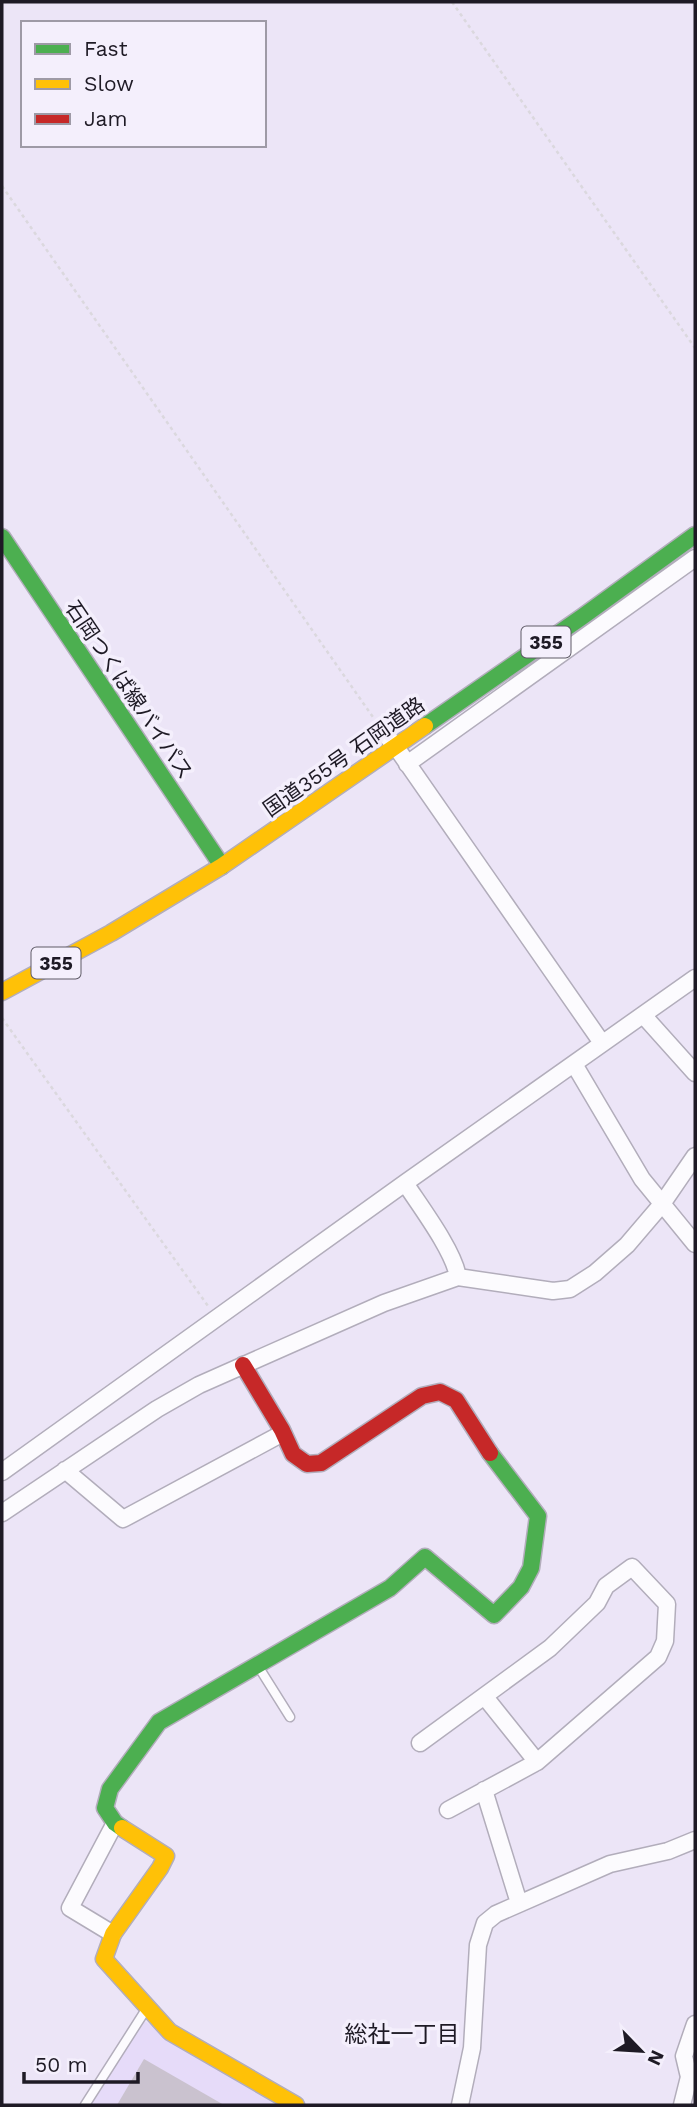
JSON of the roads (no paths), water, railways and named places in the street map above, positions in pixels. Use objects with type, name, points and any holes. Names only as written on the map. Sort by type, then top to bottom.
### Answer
[{"type":"main road","name":"国道355号 石岡道路","points":[[2,992],[111,933],[222,866],[396,747],[695,535]]},
{"type":"main road","name":"石岡つくば線バイパス","points":[[2,537],[222,866]]},
{"type":"main road","points":[[243,1365],[293,1454],[307,1464],[321,1463],[422,1396],[440,1392],[456,1400],[484,1445],[538,1516],[531,1568],[521,1587],[494,1615],[425,1557],[390,1588],[159,1722],[110,1789],[105,1808],[115,1823],[166,1856],[113,1934],[104,1959],[170,2032],[296,2105]]},
{"type":"street","points":[[407,764],[695,558]]},
{"type":"street","points":[[384,733],[602,1043]]},
{"type":"street","points":[[2,1472],[695,978]]},
{"type":"street","points":[[643,1015],[695,1073]]},
{"type":"street","points":[[574,1064],[642,1179],[695,1244]]},
{"type":"street","points":[[2,1513],[157,1409],[199,1385],[384,1303],[458,1277],[554,1291],[570,1289],[595,1273],[627,1245],[662,1204],[695,1156]]},
{"type":"street","points":[[405,1183],[436,1231],[457,1270],[458,1277]]},
{"type":"street","points":[[65,1470],[123,1518],[283,1433]]},
{"type":"street","points":[[420,1743],[550,1648],[597,1603],[606,1586],[632,1567],[667,1604],[665,1641],[659,1657],[537,1762],[448,1810]]},
{"type":"street","points":[[485,1697],[537,1762]]},
{"type":"street","points":[[484,1790],[519,1903]]},
{"type":"street","points":[[113,1934],[70,1908],[115,1823]]},
{"type":"street","points":[[460,2105],[472,2048],[478,1945],[485,1923],[496,1914],[519,1903],[610,1864],[668,1851],[695,1840]]},
{"type":"street","points":[[682,2105],[689,2077],[684,2056],[695,2024]]},
{"type":"lane","points":[[258,1666],[290,1717]]},
{"type":"lane","points":[[85,2105],[148,2007]]},
{"type":"district","name":"総社一丁目","points":[[402,2034]]}]
